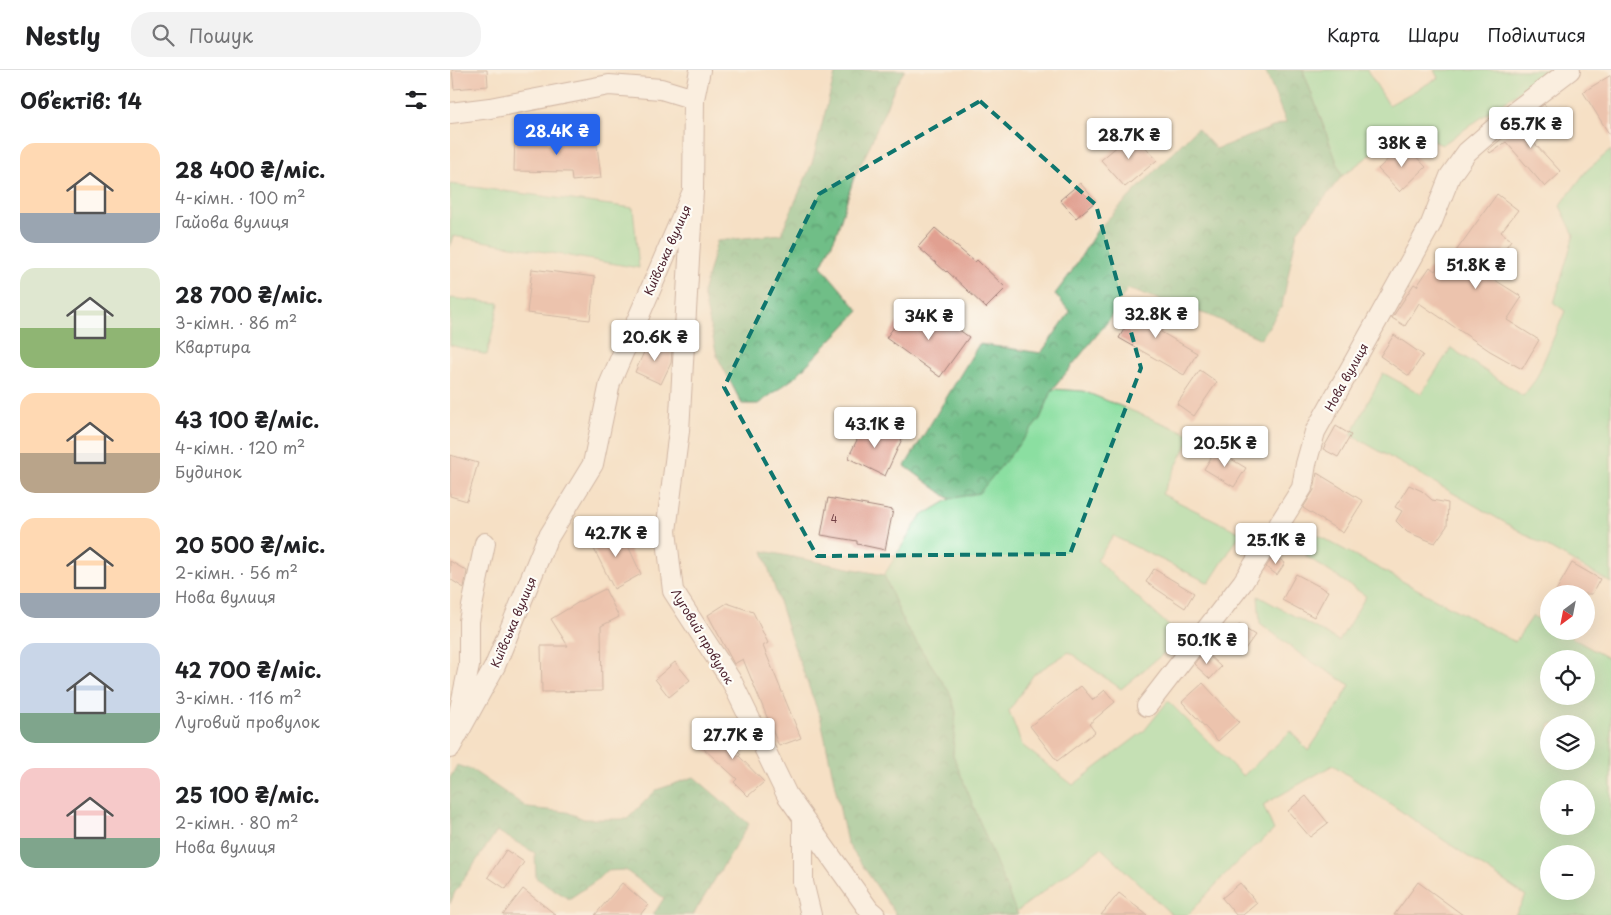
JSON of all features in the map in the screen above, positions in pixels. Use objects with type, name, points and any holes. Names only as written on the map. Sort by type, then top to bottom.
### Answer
[{"type":"street","name":"Київська вулиця","points":[[452,745],[495,666],[546,541],[593,464],[610,382],[693,191],[694,99],[700,70]]},
{"type":"street","name":"Нова вулиця","points":[[1147,706],[1243,582],[1302,488],[1306,464],[1315,432],[1431,224],[1450,176],[1467,152],[1504,120],[1570,70]]},
{"type":"street","points":[[450,113],[490,108],[609,85],[661,89],[694,99]]},
{"type":"street","name":"Луговий провулок","points":[[693,191],[679,431],[666,531],[673,591],[732,682],[787,795],[874,915]]},
{"type":"street","points":[[452,745],[469,666],[469,621],[485,543]]},
{"type":"street","points":[[803,818],[803,882],[812,915]]},
{"type":"highlighted area","points":[[980,101],[1096,205],[1141,368],[1070,554],[817,556],[724,387],[819,194]]},
{"type":"green space","points":[[836,70],[905,70],[896,84],[868,150],[854,177],[836,235],[821,266],[859,311],[794,378],[758,404],[742,404],[717,356],[703,293],[717,241],[781,234],[812,163]]},
{"type":"green space","points":[[1265,70],[1303,70],[1342,176],[1297,232],[1282,306],[1261,339],[1211,316],[1127,289],[1109,320],[1053,389],[1040,419],[979,494],[950,499],[905,466],[979,344],[1041,353],[1070,312],[1055,294],[1098,229],[1197,128],[1216,149],[1286,122]]},
{"type":"green space","points":[[1303,70],[1367,70],[1389,105],[1438,78],[1434,70],[1550,70],[1442,145],[1405,129],[1342,176]]},
{"type":"green space","points":[[1611,150],[1611,583],[1351,435],[1383,373],[1421,394],[1451,348],[1523,396],[1536,379],[1565,311],[1554,303],[1574,235],[1560,206],[1587,170]]},
{"type":"green space","points":[[450,184],[633,208],[639,268],[453,236],[450,247]]},
{"type":"green space","points":[[450,298],[499,303],[487,355],[450,345]]},
{"type":"green space","points":[[1053,389],[1083,391],[1192,435],[1162,494],[1241,533],[1209,583],[1113,536],[1097,560],[1182,638],[1121,689],[1069,652],[1034,674],[1009,711],[1022,745],[1073,785],[1144,731],[1168,701],[1243,776],[1291,731],[1308,751],[1333,715],[1350,685],[1304,657],[1260,623],[1258,596],[1339,641],[1366,596],[1306,556],[1317,535],[1515,642],[1533,616],[1540,620],[1540,640],[1576,640],[1593,650],[1540,650],[1540,705],[1595,705],[1595,651],[1611,660],[1611,915],[1515,915],[1526,896],[1333,765],[1263,805],[1274,830],[1231,868],[1188,915],[1172,915],[1101,848],[1016,912],[953,755],[956,712],[950,693],[905,625],[884,575],[920,517],[950,499],[979,493],[1040,419]]},
{"type":"green space","points":[[763,551],[884,575],[905,625],[950,693],[956,712],[953,755],[1018,915],[894,915],[895,913],[847,843],[821,720],[789,633]]},
{"type":"green space","points":[[457,765],[472,770],[528,808],[567,812],[584,819],[627,819],[656,790],[694,777],[749,824],[693,915],[653,915],[664,898],[625,870],[606,871],[597,880],[569,899],[536,878],[535,853],[497,831],[455,892],[450,904],[450,778]]},
{"type":"building","points":[[452,70],[487,70],[488,86],[454,89]]},
{"type":"building","points":[[1611,75],[1611,137],[1583,92]]},
{"type":"building","points":[[1544,104],[1550,112],[1522,130],[1561,172],[1545,187],[1506,142],[1490,153],[1488,150]]},
{"type":"building","points":[[515,132],[548,133],[548,143],[596,137],[601,178],[572,181],[571,172],[514,171]]},
{"type":"building","points":[[1133,133],[1157,160],[1125,187],[1101,160]]},
{"type":"building","points":[[1404,144],[1426,167],[1400,192],[1378,169]]},
{"type":"building","points":[[1080,183],[1096,201],[1076,218],[1060,200]]},
{"type":"building","points":[[1497,194],[1518,210],[1501,232],[1511,240],[1487,275],[1522,297],[1507,320],[1539,340],[1522,369],[1490,351],[1419,303],[1405,326],[1392,318],[1414,284],[1417,286],[1430,267],[1435,271],[1444,257],[1449,261]]},
{"type":"building","points":[[935,228],[975,262],[977,260],[1006,288],[986,308],[918,247]]},
{"type":"building","points":[[532,269],[595,277],[590,320],[527,313]]},
{"type":"building","points":[[1140,301],[1169,317],[1161,332],[1197,353],[1184,375],[1119,338]]},
{"type":"building","points":[[929,308],[969,337],[940,377],[886,338],[902,316],[916,326]]},
{"type":"building","points":[[1394,335],[1423,355],[1409,376],[1380,356]]},
{"type":"building","points":[[650,339],[672,349],[671,363],[661,384],[635,372]]},
{"type":"building","points":[[1200,370],[1217,382],[1194,416],[1177,404]]},
{"type":"building","points":[[866,422],[902,439],[885,476],[848,458]]},
{"type":"building","points":[[1336,426],[1351,435],[1338,457],[1323,449]]},
{"type":"building","points":[[1216,450],[1246,468],[1234,487],[1204,469]]},
{"type":"building","points":[[450,455],[478,463],[467,501],[450,496]]},
{"type":"building","points":[[1317,473],[1363,501],[1343,533],[1303,508],[1314,490]]},
{"type":"building","points":[[1409,485],[1422,491],[1432,500],[1448,503],[1447,526],[1435,543],[1407,532],[1396,521],[1402,511],[1395,507]]},
{"type":"building","points":[[828,498],[893,510],[885,550],[857,544],[857,541],[821,535]]},
{"type":"building","points":[[619,526],[641,574],[614,589],[591,543]]},
{"type":"building","points":[[1274,555],[1285,563],[1277,575],[1266,567]]},
{"type":"building","points":[[450,561],[467,571],[464,588],[450,579]]},
{"type":"building","points":[[1572,563],[1600,579],[1595,588],[1595,585],[1559,585]]},
{"type":"building","points":[[1154,569],[1194,593],[1185,608],[1146,582]]},
{"type":"building","points":[[1296,574],[1328,591],[1314,617],[1282,600]]},
{"type":"building","points":[[605,589],[619,617],[601,626],[602,691],[542,692],[541,646],[568,646],[551,619]]},
{"type":"building","points":[[727,603],[753,612],[768,643],[763,646],[801,738],[779,746],[743,659],[734,664],[708,615]]},
{"type":"building","points":[[1239,625],[1255,635],[1245,649],[1230,638]]},
{"type":"building","points":[[1204,651],[1221,667],[1210,679],[1194,664]]},
{"type":"building","points":[[675,662],[690,680],[669,697],[655,679]]},
{"type":"building","points":[[1203,683],[1239,722],[1218,741],[1182,702]]},
{"type":"building","points":[[1081,686],[1093,700],[1105,690],[1115,702],[1089,724],[1095,732],[1057,761],[1030,726]]},
{"type":"building","points":[[728,728],[744,743],[737,750],[741,754],[739,756],[764,782],[748,796],[734,782],[737,779],[703,748],[719,730],[723,734]]},
{"type":"building","points":[[1306,796],[1328,823],[1310,837],[1288,811]]},
{"type":"building","points":[[506,850],[524,862],[506,889],[488,877]]},
{"type":"building","points":[[1418,882],[1463,915],[1394,915]]},
{"type":"building","points":[[622,883],[648,905],[640,915],[595,915]]},
{"type":"building","points":[[1240,883],[1257,903],[1243,915],[1236,915],[1222,898]]},
{"type":"building","points":[[523,889],[556,915],[503,915]]},
{"type":"building","points":[[1119,893],[1147,915],[1101,915]]}]
